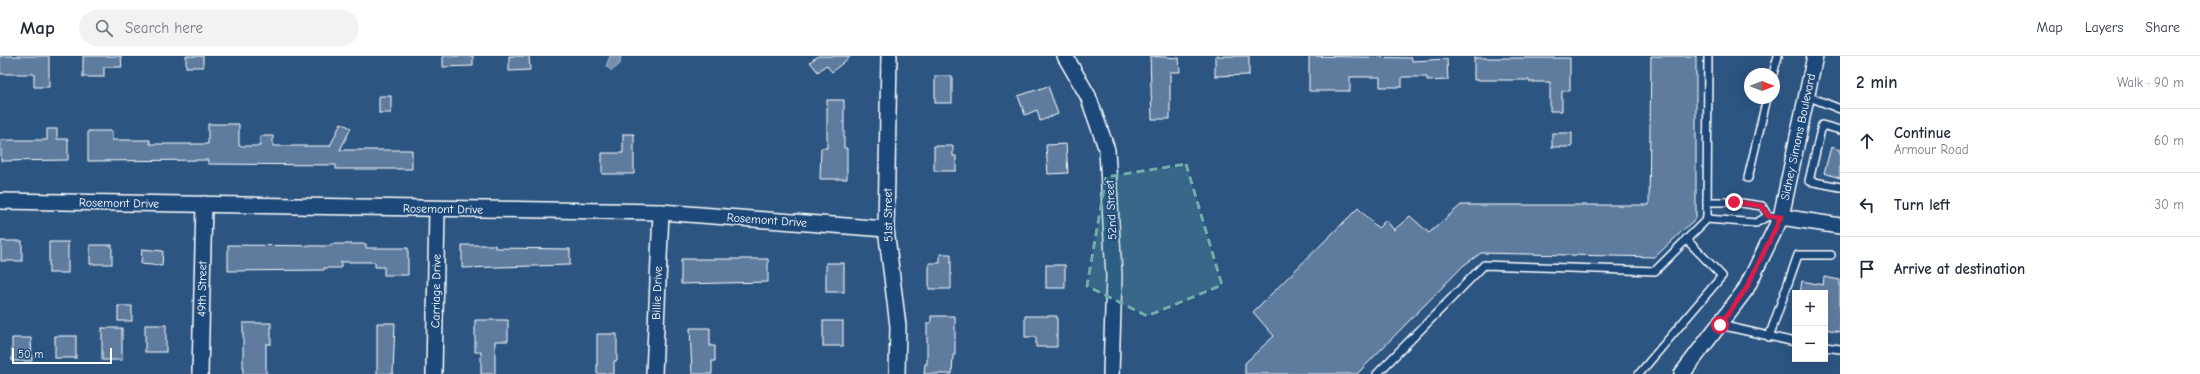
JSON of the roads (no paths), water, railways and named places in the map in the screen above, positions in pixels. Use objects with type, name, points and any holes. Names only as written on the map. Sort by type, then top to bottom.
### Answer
[{"type":"street","name":"51st Street","points":[[889,56],[886,229],[898,326],[897,374]]},
{"type":"street","name":"52nd Street","points":[[1065,56],[1088,96],[1107,150],[1114,276],[1111,374]]},
{"type":"street","name":"Sidney Simons Boulevard","points":[[1686,373],[1746,289],[1774,217],[1807,96],[1815,56]]},
{"type":"street","name":"Rosemont Drive","points":[[0,201],[661,212],[886,229]]},
{"type":"street","name":"49th Street","points":[[200,374],[204,204]]},
{"type":"street","name":"Carriage Drive","points":[[434,374],[437,209]]},
{"type":"street","name":"Billie Drive","points":[[654,374],[661,212]]},
{"type":"street","points":[[1774,217],[1840,226]]},
{"type":"lane","points":[[1377,374],[1484,265],[1655,271],[1707,219],[1708,56]]},
{"type":"lane","points":[[1775,68],[1778,56]]},
{"type":"lane","points":[[1807,96],[1840,109]]},
{"type":"lane","points":[[1748,178],[1766,104]]},
{"type":"lane","points":[[1840,130],[1822,126],[1809,181],[1840,187]]},
{"type":"lane","points":[[1707,202],[1734,202],[1762,206],[1774,217],[1756,223],[1707,219]]},
{"type":"lane","points":[[1639,374],[1722,276],[1686,239]]},
{"type":"lane","points":[[1769,337],[1798,255],[1831,255]]},
{"type":"lane","points":[[1720,325],[1792,341]]},
{"type":"lane","points":[[1828,347],[1840,349]]},
{"type":"water","points":[[610,56],[621,56],[620,64],[612,71],[606,66]]}]
